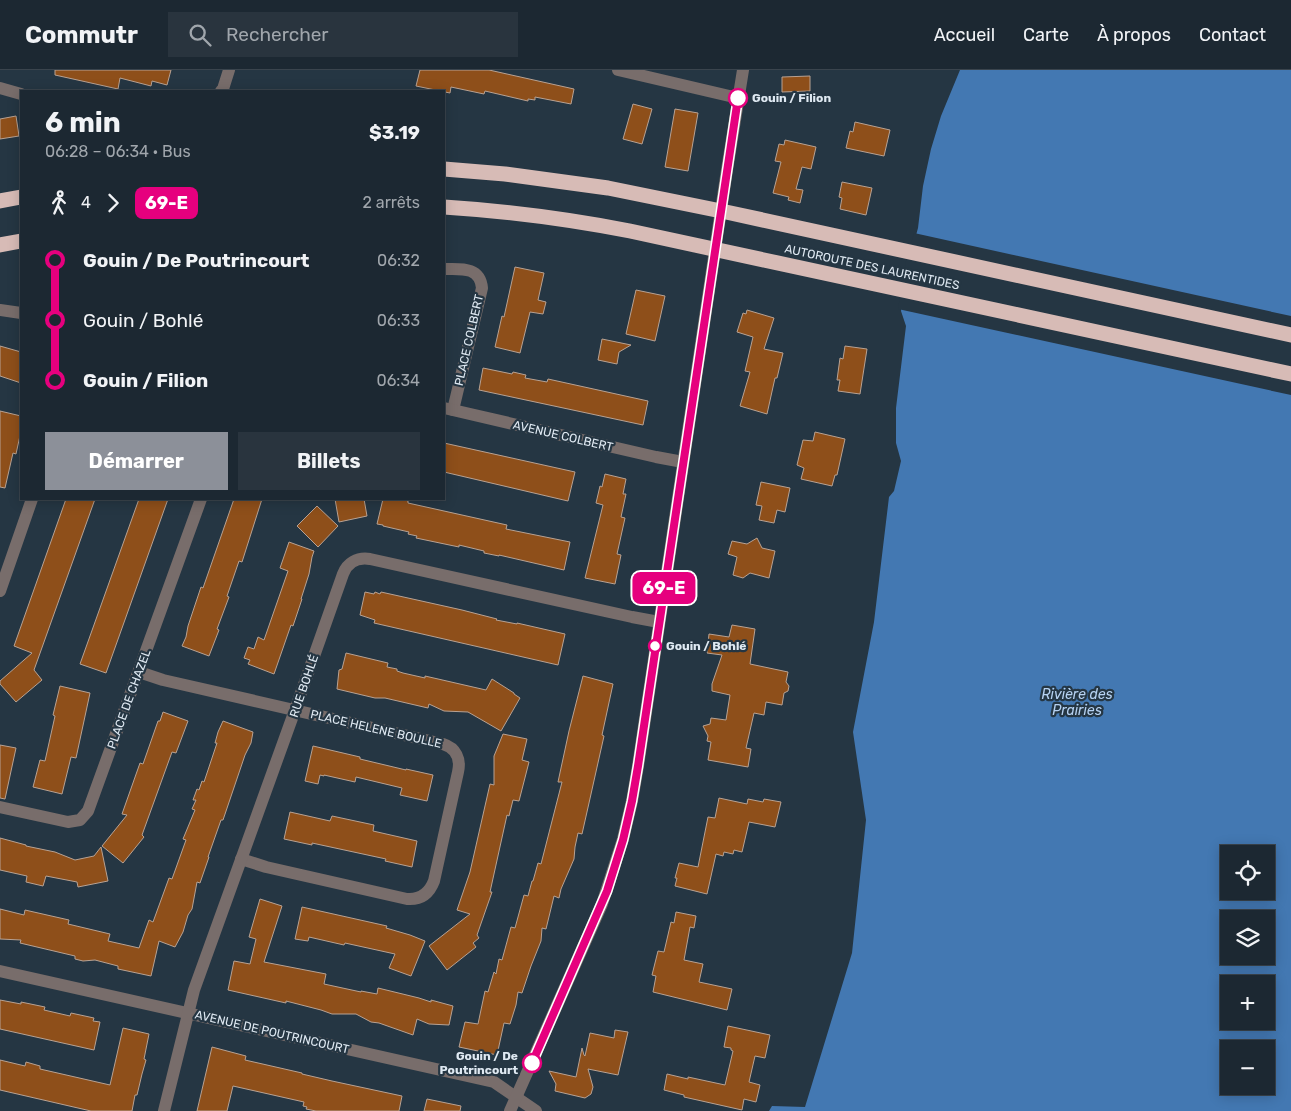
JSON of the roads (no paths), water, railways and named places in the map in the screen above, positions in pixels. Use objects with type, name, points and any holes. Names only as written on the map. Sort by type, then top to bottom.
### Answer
[{"type":"highway","name":"AUTOROUTE DES LAURENTIDES","points":[[445,169],[505,174],[608,188],[1291,335]]},
{"type":"highway","points":[[0,201],[20,197]]},
{"type":"highway","name":"AUTOROUTE DES LAURENTIDES","points":[[445,207],[504,211],[609,226],[1291,374]]},
{"type":"highway","points":[[0,245],[20,240]]},
{"type":"street","points":[[222,90],[229,70]]},
{"type":"street","points":[[618,70],[738,98]]},
{"type":"street","points":[[510,1111],[602,904],[628,820],[743,70]]},
{"type":"street","points":[[0,88],[20,94]]},
{"type":"street","name":"PLACE COLBERT","points":[[445,269],[472,272],[480,280],[482,288],[448,409]]},
{"type":"street","points":[[0,310],[20,313]]},
{"type":"street","name":"AVENUE COLBERT","points":[[448,409],[683,462]]},
{"type":"street","points":[[0,591],[32,500]]},
{"type":"street","name":"PLACE DE CHAZEL","points":[[0,807],[68,822],[80,820],[86,815],[92,804],[200,500]]},
{"type":"street","name":"RUE BOHLÉ","points":[[164,1111],[194,990],[344,570],[350,564],[357,560],[370,559],[659,622]]},
{"type":"street","name":"PLACE HELENE BOULLE","points":[[139,672],[163,680],[443,744],[450,747],[456,753],[459,765],[432,886],[424,896],[416,899],[407,899],[266,867],[241,859]]},
{"type":"street","name":"AVENUE DE POUTRINCOURT","points":[[0,971],[494,1082],[536,1111]]},
{"type":"water","name":"Rivière des Prairies","points":[[960,70],[1291,70],[1291,1111],[769,1111],[772,1106],[805,1107],[852,953],[866,820],[853,732],[874,622],[889,497],[894,491],[901,461],[896,443],[896,408],[906,326],[901,311],[909,261],[918,228],[923,186],[941,116]]},
{"type":"place","name":"Gouin / Filion","points":[[738,98]]},
{"type":"place","name":"Gouin / Bohlé","points":[[655,646]]},
{"type":"place","name":"Gouin / De Poutrincourt","points":[[532,1063]]}]
